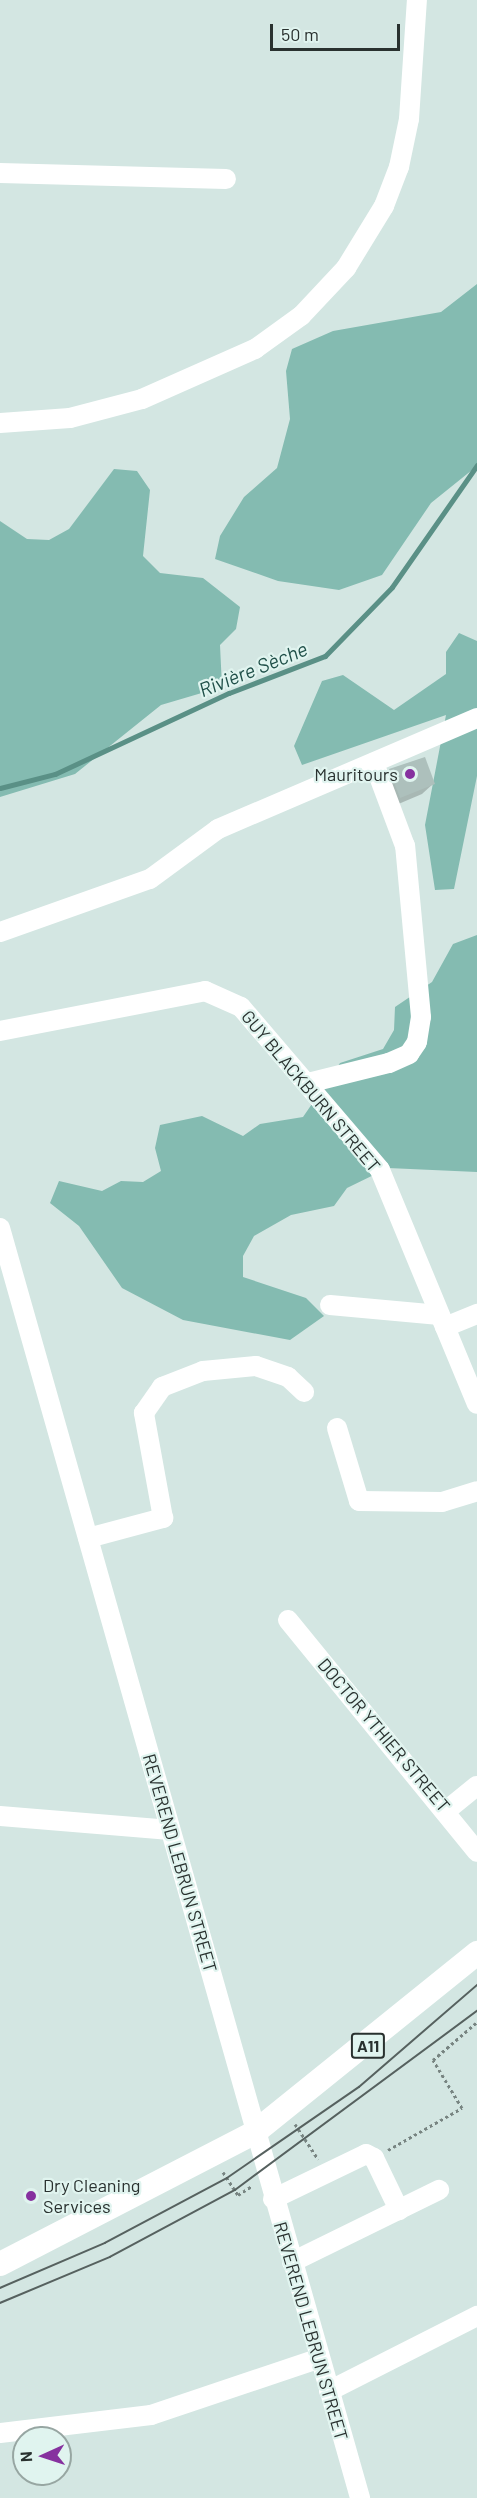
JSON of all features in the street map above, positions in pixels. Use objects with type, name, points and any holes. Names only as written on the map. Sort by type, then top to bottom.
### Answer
[{"type":"main road","name":"A11","points":[[0,2264],[213,2157],[254,2133],[477,1953]]},
{"type":"street","points":[[0,423],[70,418],[142,399],[255,349],[301,316],[346,268],[384,206],[399,167],[409,119],[417,0]]},
{"type":"street","points":[[0,173],[225,179]]},
{"type":"street","points":[[0,932],[150,879],[218,829],[477,718]]},
{"type":"street","points":[[308,1083],[389,1063],[410,1054],[417,1042],[421,1017],[405,846],[374,763]]},
{"type":"street","name":"GUY BLACKBURN STREET","points":[[0,1031],[205,991],[241,1007],[380,1170],[477,1404]]},
{"type":"street","name":"REVEREND LEBRUN STREET","points":[[0,1228],[9,1294],[88,1538],[266,2177],[360,2498]]},
{"type":"street","points":[[330,1305],[443,1321],[477,1314]]},
{"type":"street","points":[[88,1538],[163,1518],[144,1413],[162,1387],[203,1371],[255,1366],[288,1377],[304,1392]]},
{"type":"street","points":[[337,1428],[359,1501],[442,1502],[477,1491]]},
{"type":"street","name":"DOCTOR YTHIER STREET","points":[[288,1620],[447,1810],[477,1852]]},
{"type":"street","points":[[447,1810],[477,1786]]},
{"type":"street","points":[[0,1816],[171,1830]]},
{"type":"street","points":[[273,2199],[358,2154],[374,2158],[399,2210]]},
{"type":"street","points":[[292,2262],[438,2190]]},
{"type":"street","points":[[329,2391],[477,2316]]},
{"type":"street","points":[[0,2433],[151,2415],[320,2358]]},
{"type":"path","points":[[374,2158],[462,2108],[433,2060],[477,2022]]},
{"type":"path","points":[[285,2110],[326,2171]]},
{"type":"path","points":[[213,2157],[238,2195],[266,2177]]},
{"type":"green space","points":[[477,284],[477,466],[431,503],[382,575],[339,590],[278,581],[215,559],[220,536],[244,497],[277,468],[290,419],[286,371],[292,349],[333,331],[441,312]]},
{"type":"green space","points":[[114,469],[137,471],[150,490],[143,556],[160,573],[203,578],[240,607],[236,629],[220,645],[222,687],[161,705],[75,774],[0,797],[0,521],[27,539],[49,540],[69,529]]},
{"type":"green space","points":[[459,633],[477,641],[477,776],[454,889],[435,890],[425,825],[446,715],[302,765],[294,746],[322,681],[343,675],[394,710],[446,674],[446,652]]},
{"type":"green space","points":[[477,935],[477,1172],[388,1168],[347,1188],[334,1206],[291,1215],[254,1236],[243,1256],[243,1277],[306,1298],[324,1316],[290,1340],[183,1320],[122,1288],[79,1226],[50,1203],[59,1181],[102,1191],[121,1181],[143,1182],[161,1171],[155,1148],[160,1125],[202,1116],[243,1136],[260,1124],[303,1117],[340,1063],[383,1049],[394,1030],[395,1007],[432,982],[453,944]]},
{"type":"building","name":"Mauritours","points":[[425,757],[435,784],[400,798],[389,769]]},
{"type":"waterway","name":"Rivière Sèche","points":[[0,788],[55,774],[229,693],[325,656],[392,587],[477,465]]},
{"type":"tram line","points":[[0,2288],[105,2243],[227,2178],[359,2087],[477,1985]]},
{"type":"tram line","points":[[0,2303],[110,2257],[235,2190],[477,2011]]},
{"type":"place","name":"Mauritours","points":[[410,774]]},
{"type":"place","name":"Dry Cleaning Services","points":[[31,2196]]}]
